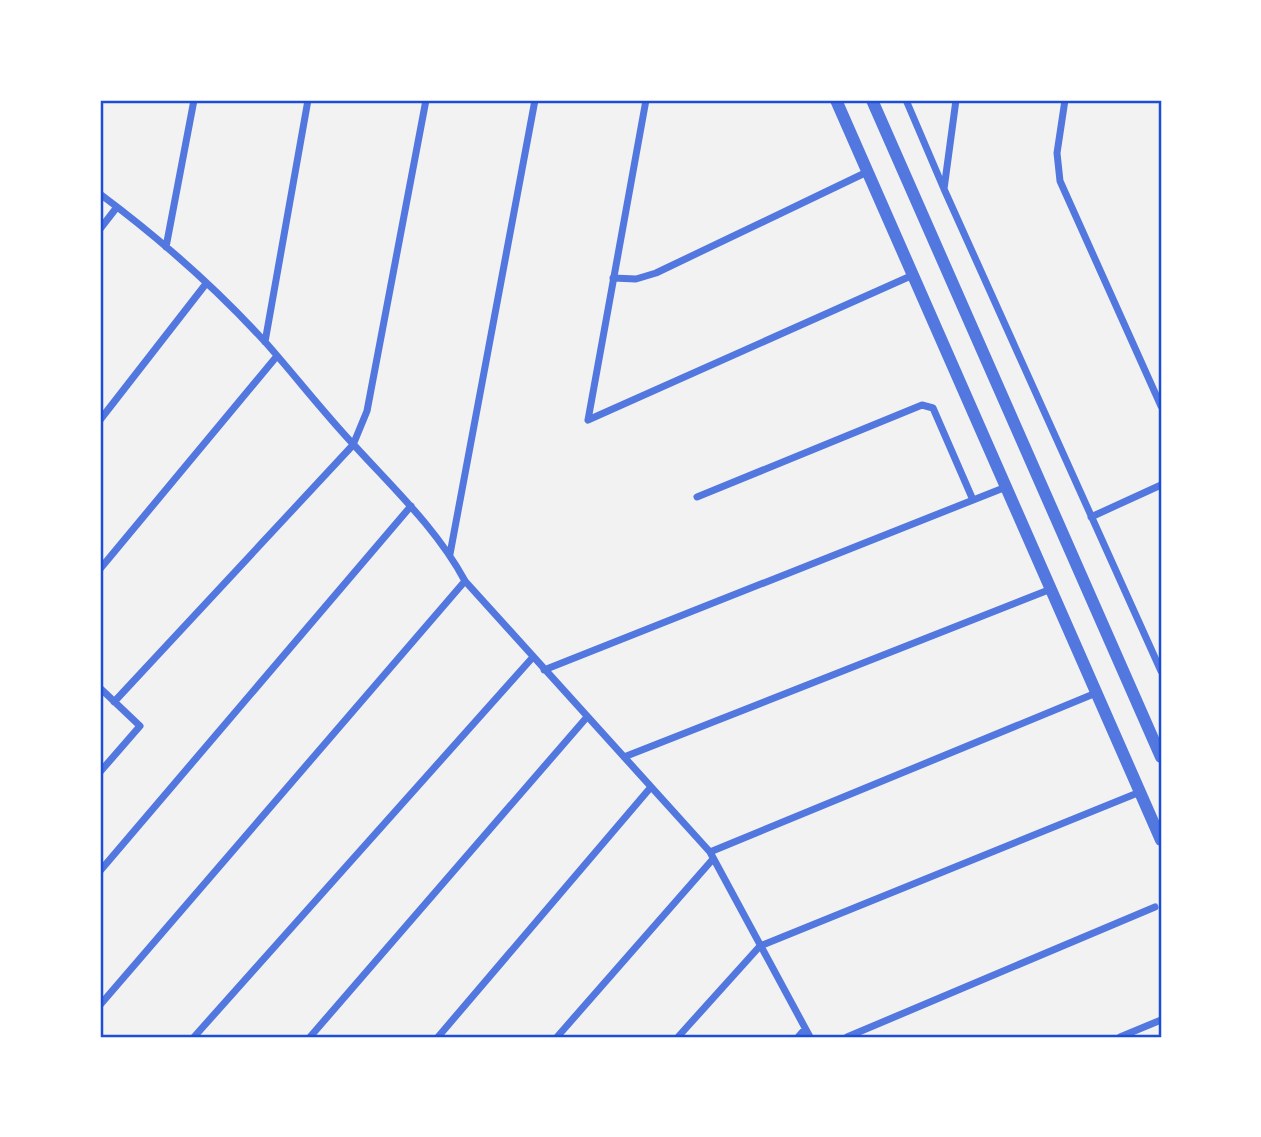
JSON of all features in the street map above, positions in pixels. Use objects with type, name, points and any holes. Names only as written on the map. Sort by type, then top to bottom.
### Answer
[{"type":"street","points":[[166,247],[194,100]]},
{"type":"street","points":[[265,342],[308,100]]},
{"type":"street","points":[[114,702],[353,445],[367,411],[426,100]]},
{"type":"street","points":[[450,554],[535,100]]},
{"type":"street","points":[[646,100],[588,420],[913,275]]},
{"type":"street","points":[[836,100],[1140,792],[1157,821],[1161,840]]},
{"type":"street","points":[[872,100],[1161,757]]},
{"type":"street","points":[[905,100],[1161,671]]},
{"type":"street","points":[[944,190],[956,100]]},
{"type":"street","points":[[1065,100],[1057,153],[1060,181],[1161,406]]},
{"type":"street","points":[[613,278],[636,279],[656,273],[867,172]]},
{"type":"street","points":[[100,194],[166,247],[265,342],[353,445],[411,506],[450,554],[465,581],[712,856],[810,1037]]},
{"type":"street","points":[[100,229],[117,207]]},
{"type":"street","points":[[100,420],[205,285]]},
{"type":"street","points":[[100,569],[277,356]]},
{"type":"street","points":[[697,497],[922,405],[933,408],[973,500]]},
{"type":"street","points":[[1091,517],[1161,485]]},
{"type":"street","points":[[544,670],[1006,487]]},
{"type":"street","points":[[100,871],[411,506]]},
{"type":"street","points":[[100,1005],[465,581]]},
{"type":"street","points":[[624,757],[1052,589]]},
{"type":"street","points":[[194,1037],[533,657]]},
{"type":"street","points":[[100,688],[140,726],[100,772]]},
{"type":"street","points":[[556,1037],[712,856],[1097,693]]},
{"type":"street","points":[[310,1037],[587,717]]},
{"type":"street","points":[[438,1037],[651,787]]},
{"type":"street","points":[[678,1037],[760,946],[1140,792]]},
{"type":"street","points":[[847,1037],[1155,907]]},
{"type":"street","points":[[1120,1037],[1161,1020]]},
{"type":"street","points":[[798,1037],[805,1029]]}]
